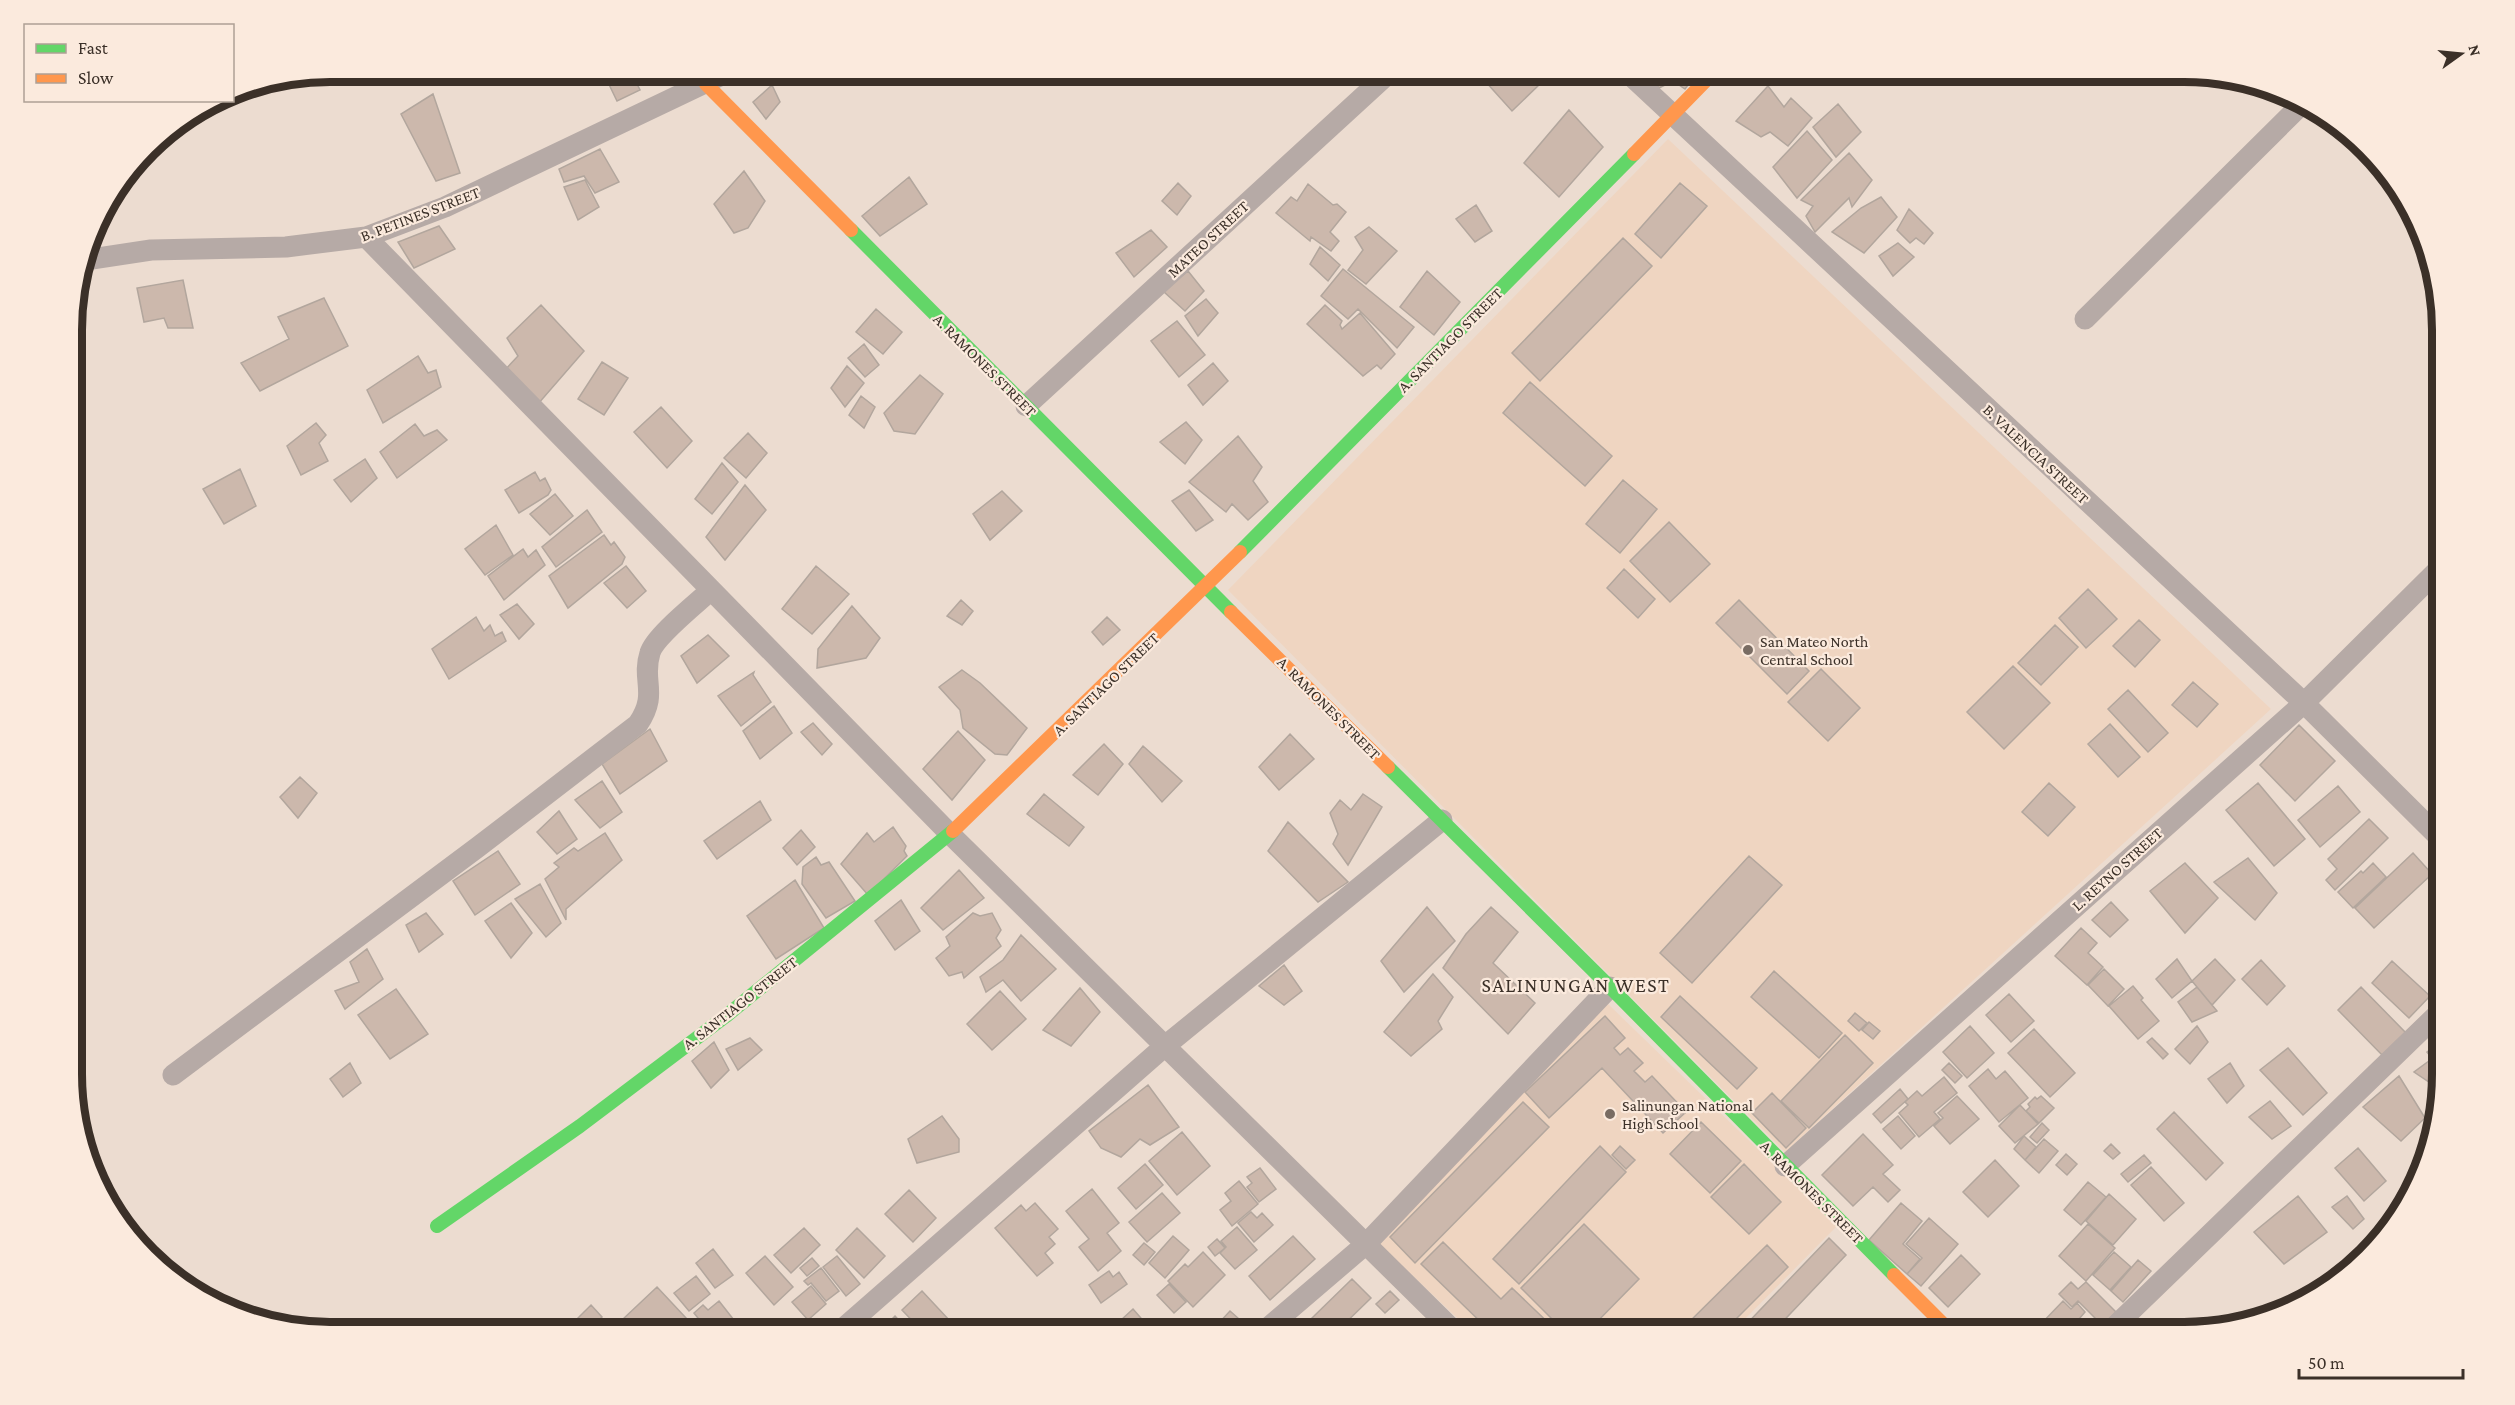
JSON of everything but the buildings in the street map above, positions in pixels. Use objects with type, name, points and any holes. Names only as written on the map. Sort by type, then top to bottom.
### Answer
[{"type":"street","name":"B. PETINES STREET","points":[[93,259],[151,250],[286,247],[366,237],[445,207],[710,82]]},
{"type":"street","name":"MATEO STREET","points":[[1026,406],[1379,82]]},
{"type":"street","name":"B. VALENCIA STREET","points":[[1638,82],[2304,703],[2432,830]]},
{"type":"street","name":"A. SANTIAGO STREET","points":[[437,1226],[580,1126],[726,1016],[951,834],[1206,587],[1704,82]]},
{"type":"street","name":"A. RAMONES STREET","points":[[706,84],[1206,587],[1610,987],[1941,1322]]},
{"type":"street","points":[[2085,319],[2297,109]]},
{"type":"street","points":[[366,237],[951,834],[1445,1322]]},
{"type":"street","name":"L. REYNO STREET","points":[[1785,1166],[2304,703],[2432,576]]},
{"type":"street","points":[[172,1075],[478,848],[638,723],[647,711],[650,695],[648,669],[650,650],[711,590]]},
{"type":"street","points":[[851,1322],[1165,1046],[1442,820]]},
{"type":"street","points":[[1275,1322],[1366,1244],[1610,987]]},
{"type":"street","points":[[2119,1322],[2432,1020]]},
{"type":"shaded area","name":"San Mateo North Central School","points":[[1668,139],[2271,709],[1785,1152],[1228,590]]},
{"type":"shaded area","name":"Salinungan National High School","points":[[1606,1002],[1837,1226],[1742,1322],[1461,1322],[1377,1242]]},
{"type":"traffic: fast","points":[[1240,552],[1634,154]]},
{"type":"traffic: fast","points":[[851,230],[1231,612]]},
{"type":"traffic: fast","points":[[1388,767],[1610,987],[1894,1275]]},
{"type":"traffic: fast","points":[[437,1226],[580,1126],[726,1016],[953,831]]},
{"type":"traffic: slow","points":[[1634,154],[1704,82]]},
{"type":"traffic: slow","points":[[706,84],[851,230]]},
{"type":"traffic: slow","points":[[953,831],[1240,552]]},
{"type":"traffic: slow","points":[[1231,612],[1388,767]]},
{"type":"traffic: slow","points":[[1894,1275],[1941,1322]]},
{"type":"place","name":"San Mateo North Central School","points":[[1748,650]]},
{"type":"place","name":"Salinungan National High School","points":[[1610,1114]]},
{"type":"district","name":"SALINUNGAN WEST","points":[[1576,985]]}]
